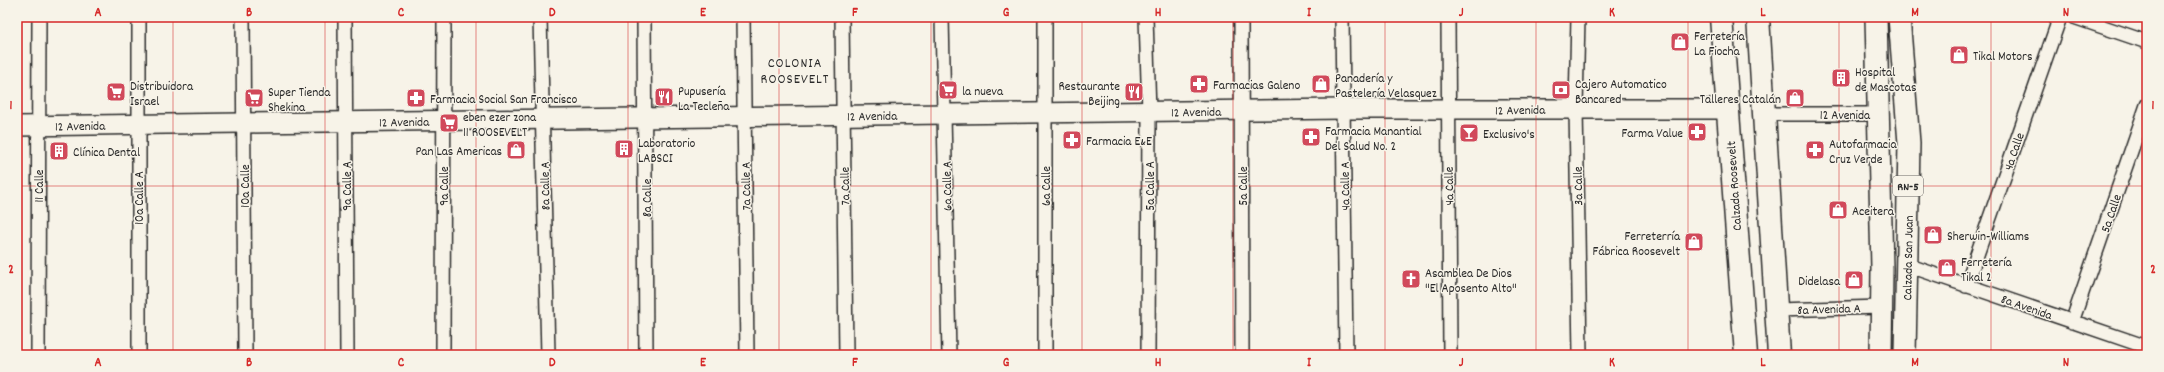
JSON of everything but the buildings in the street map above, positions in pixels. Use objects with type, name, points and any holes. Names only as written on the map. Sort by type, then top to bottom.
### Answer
[{"type":"highway","name":"Calzada Roosevelt","points":[[1721,17],[1746,355]]},
{"type":"highway","points":[[1758,17],[1779,355]]},
{"type":"main road","name":"Calzada San Juan","points":[[1876,17],[1882,307],[1881,355]]},
{"type":"main road","name":"Calzada San Juan","points":[[1899,17],[1909,143],[1905,355]]},
{"type":"street","name":"11 Calle","points":[[38,17],[38,355]]},
{"type":"street","name":"10a Calle A","points":[[138,17],[137,124],[139,355]]},
{"type":"street","name":"10a Calle","points":[[243,17],[245,355]]},
{"type":"street","name":"9a Calle A","points":[[345,17],[347,355]]},
{"type":"street","name":"9a Calle","points":[[443,355],[444,17]]},
{"type":"street","name":"8a Calle A","points":[[540,17],[548,355]]},
{"type":"street","name":"8a Calle","points":[[644,17],[646,118],[646,355]]},
{"type":"street","name":"7a Calle A","points":[[743,17],[747,355]]},
{"type":"street","name":"7a Calle","points":[[842,17],[846,355]]},
{"type":"street","name":"6a Calle A","points":[[942,17],[949,355]]},
{"type":"street","name":"6a Calle","points":[[1045,17],[1045,355]]},
{"type":"street","name":"5a Calle A","points":[[1146,17],[1149,112],[1148,355]]},
{"type":"street","name":"5a Calle","points":[[1241,17],[1242,355]]},
{"type":"street","name":"4a Calle A","points":[[1342,17],[1346,355]]},
{"type":"street","name":"4a Calle","points":[[1448,17],[1450,355]]},
{"type":"street","name":"3a Calle","points":[[1578,17],[1576,108],[1580,355]]},
{"type":"street","name":"4a Calle","points":[[1966,286],[2060,17]]},
{"type":"street","points":[[2074,17],[2147,42]]},
{"type":"street","name":"5a Calle","points":[[2072,322],[2147,105]]},
{"type":"street","name":"12 Avenida","points":[[17,126],[1343,109],[1727,109]]},
{"type":"street","name":"12 Avenida","points":[[1764,114],[1877,114]]},
{"type":"street","name":"8a Avenida","points":[[1907,265],[2147,348]]},
{"type":"street","name":"8a Avenida A","points":[[1776,310],[1882,307]]},
{"type":"place","name":"Ferretería La Fiocha","points":[[1680,42]]},
{"type":"place","name":"Tikal Motors","points":[[1959,55]]},
{"type":"place","name":"Hospital de Mascotas","points":[[1841,78]]},
{"type":"place","name":"Farmacias Galeno","points":[[1199,84]]},
{"type":"place","name":"Panadería y Pastelería Velasquez","points":[[1321,84]]},
{"type":"place","name":"la nueva","points":[[948,90]]},
{"type":"place","name":"Cajero Automatico Bancared","points":[[1561,90]]},
{"type":"place","name":"Distribuidora Israel","points":[[116,92]]},
{"type":"place","name":"Restaurante Beijing","points":[[1134,92]]},
{"type":"place","name":"Pupusería La Tecleña","points":[[664,97]]},
{"type":"place","name":"Super Tienda Shekina","points":[[254,98]]},
{"type":"place","name":"Farmacia Social San Francisco","points":[[416,98]]},
{"type":"place","name":"Talleres Catalán","points":[[1795,98]]},
{"type":"place","name":"eben ezer zona 11 ROOSEVELT","points":[[449,123]]},
{"type":"place","name":"Farma Value","points":[[1697,132]]},
{"type":"place","name":"Exclusivo's","points":[[1469,133]]},
{"type":"place","name":"Farmacia Manantial Del Salud No. 2","points":[[1311,137]]},
{"type":"place","name":"Farmacia E&E","points":[[1072,140]]},
{"type":"place","name":"Laboratorio LABSCI","points":[[624,149]]},
{"type":"place","name":"Pan Las Americas","points":[[516,150]]},
{"type":"place","name":"Autofarmacia Cruz Verde","points":[[1815,150]]},
{"type":"place","name":"Clínica Dental","points":[[59,151]]},
{"type":"place","name":"Aceitera","points":[[1838,210]]},
{"type":"place","name":"Sherwin-Williams","points":[[1933,235]]},
{"type":"place","name":"Ferreterría Fábrica Roosevelt","points":[[1694,242]]},
{"type":"place","name":"Ferretería Tikal 2","points":[[1947,268]]},
{"type":"place","name":"Asamblea De Dios \"El Aposento Alto\"","points":[[1411,279]]},
{"type":"place","name":"Didelasa","points":[[1854,280]]},
{"type":"district","name":"COLONIA ROOSEVELT","points":[[795,70]]}]
